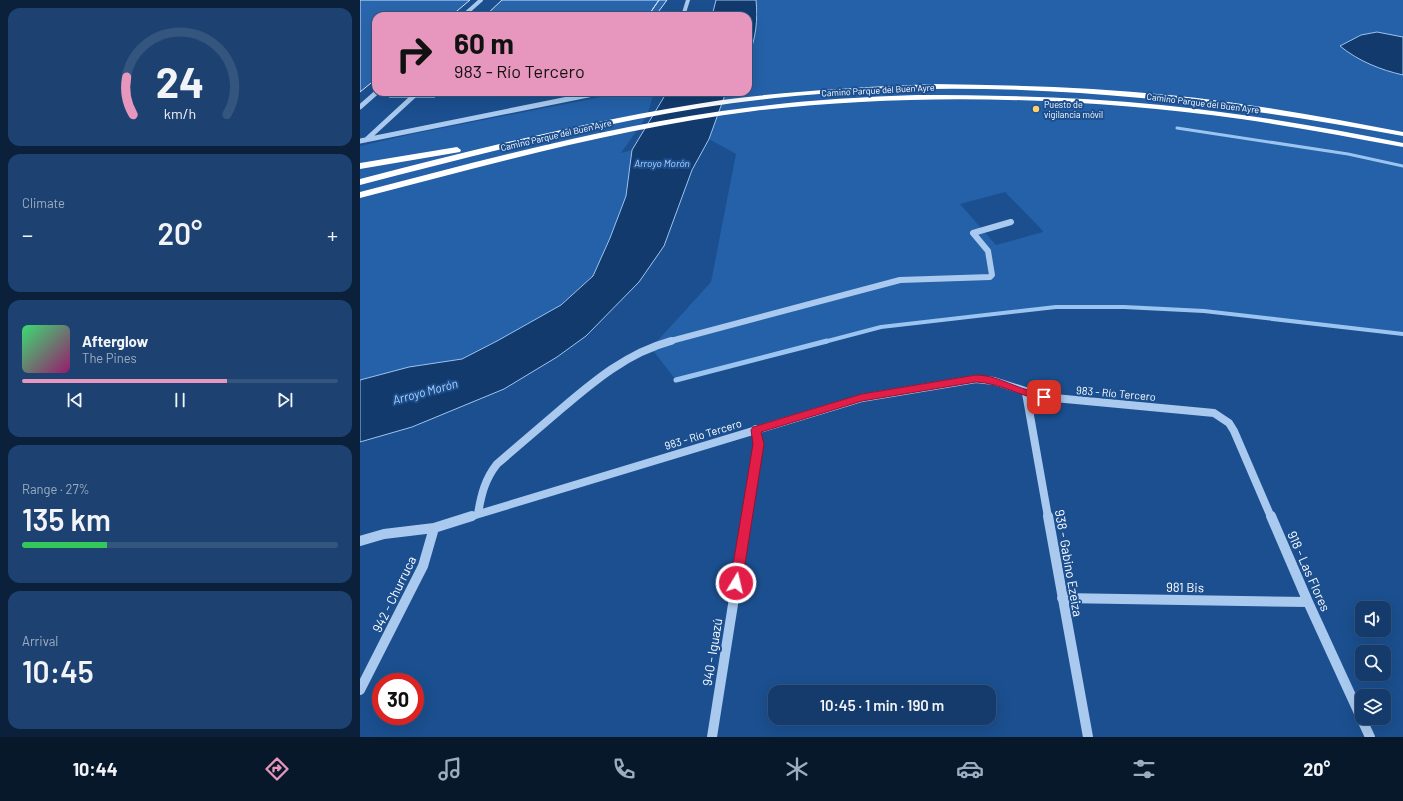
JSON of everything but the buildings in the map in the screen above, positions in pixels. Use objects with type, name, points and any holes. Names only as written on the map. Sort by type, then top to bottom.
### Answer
[{"type":"highway","name":"Camino Parque del Buen Ayre","points":[[360,182],[568,130],[647,116],[724,103],[825,91],[903,87],[994,86],[1052,88],[1185,98],[1299,114],[1403,134]]},
{"type":"highway","name":"Camino Parque del Buen Ayre","points":[[360,195],[505,157],[594,136],[719,114],[802,104],[869,100],[966,97],[1054,99],[1186,110],[1248,117],[1403,145]]},
{"type":"highway","points":[[360,166],[568,130]]},
{"type":"street","points":[[468,12],[481,0]]},
{"type":"street","points":[[684,12],[688,0]]},
{"type":"street","points":[[360,107],[372,96]]},
{"type":"street","points":[[367,139],[414,96]]},
{"type":"street","points":[[360,141],[583,96]]},
{"type":"street","points":[[478,514],[482,488],[488,474],[497,464],[589,384],[618,363],[638,352],[663,343],[900,280],[990,277],[992,275],[988,251],[973,233],[1011,222]]},
{"type":"street","name":"983 - Río Tercero","points":[[360,541],[384,534],[434,528],[862,398],[976,379],[996,381],[1026,393],[1060,400],[1214,413],[1222,417]]},
{"type":"street","name":"938 - Gabino Ezeiza","points":[[1026,393],[1088,737]]},
{"type":"street","name":"918 - Las Flores","points":[[1222,417],[1234,431],[1308,602],[1370,737]]},
{"type":"street","name":"940 - Iguazú","points":[[712,737],[758,444],[756,430]]},
{"type":"street","name":"942 - Churruca","points":[[360,690],[423,566],[434,528]]},
{"type":"street","name":"981 Bis","points":[[1062,598],[1308,602]]},
{"type":"shaded area","points":[[756,0],[1403,0],[1403,37],[1377,32],[1361,35],[1341,46],[1370,64],[1403,75],[1403,334],[1244,314],[1164,308],[1046,307],[1009,313],[881,327],[676,380],[651,348],[711,282],[736,154],[709,139],[725,96],[752,96],[752,40],[758,14]],"holes":[[[1005,192],[1043,232],[996,245],[960,204]]]},
{"type":"shaded area","points":[[606,96],[653,96],[647,116],[621,153],[632,150],[626,196],[610,238],[593,276],[561,305],[462,359],[409,367],[360,380],[360,146],[417,133]]},
{"type":"water","points":[[716,0],[756,0],[756,29],[752,46],[752,12],[713,12]]},
{"type":"water","points":[[1377,32],[1403,37],[1403,75],[1370,64],[1354,56],[1340,46],[1361,35]]},
{"type":"water","name":"Arroyo Morón","points":[[665,96],[725,96],[709,139],[692,170],[664,246],[639,282],[586,336],[557,357],[504,389],[412,427],[360,442],[360,380],[409,367],[462,359],[561,305],[593,276],[610,238],[626,196],[632,150]]},
{"type":"waterway","points":[[1177,128],[1348,154],[1403,166]]},
{"type":"waterway","points":[[824,342],[881,327],[1056,307],[1124,307],[1204,311],[1403,334]]},
{"type":"waterway","points":[[676,380],[827,341]]},
{"type":"place","name":"Puesto de vigilancia móvil","points":[[1036,109]]},
{"type":"route","points":[[736,583],[758,444],[756,430],[877,394],[976,379],[996,381],[1026,393],[1044,397]]}]
